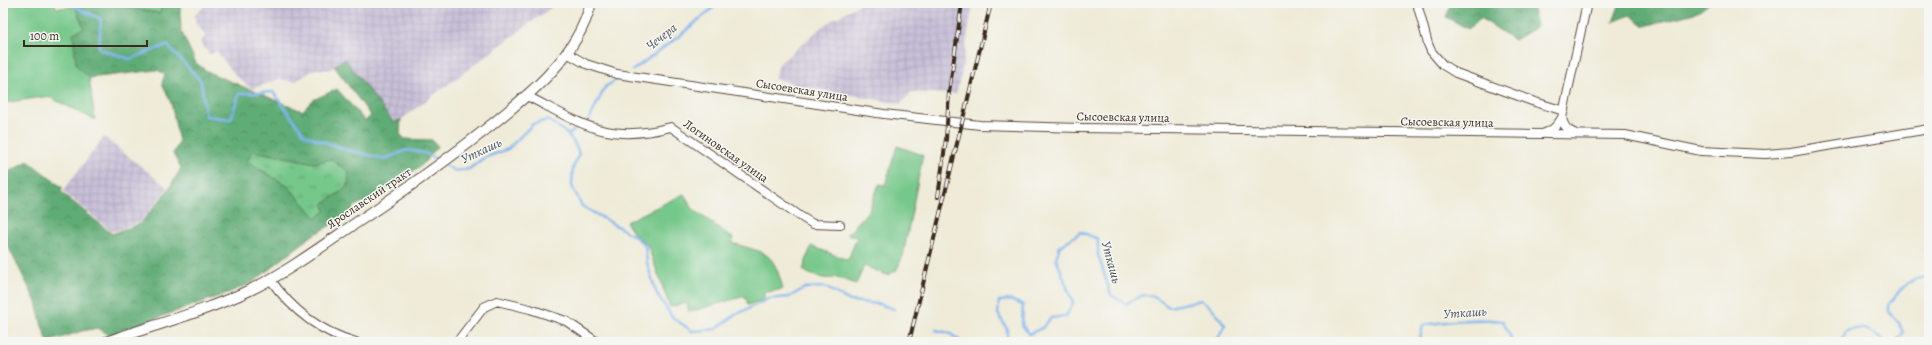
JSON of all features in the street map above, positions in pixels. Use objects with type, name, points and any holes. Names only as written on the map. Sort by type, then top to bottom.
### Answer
[{"type":"street","name":"Ярославский тракт","points":[[106,342],[231,298],[270,279],[421,179],[452,157],[527,96],[550,74],[567,52],[583,27],[591,3]]},
{"type":"street","points":[[1417,3],[1428,44],[1431,51],[1443,65],[1456,73],[1563,114]]},
{"type":"street","points":[[1579,135],[1568,130],[1563,125],[1563,114],[1586,3]]},
{"type":"street","name":"Сысоевская улица","points":[[567,52],[586,64],[617,74],[884,114],[980,124],[1096,128],[1625,135],[1701,151],[1765,154],[1791,152],[1929,129]]},
{"type":"street","name":"Логиновская улица","points":[[527,96],[594,130],[610,134],[648,133],[672,127],[813,224],[840,225]]},
{"type":"street","points":[[1542,134],[1550,132],[1556,127],[1563,114]]},
{"type":"street","points":[[270,279],[293,307],[307,319],[325,330],[356,342]]},
{"type":"street","points":[[457,342],[484,307],[496,301],[530,309],[566,321],[597,342]]},
{"type":"shaded area","points":[[208,3],[557,3],[395,124],[345,59],[329,70],[315,69],[295,82],[279,79],[252,89],[237,77],[216,51],[210,55],[200,42],[206,36],[196,24],[195,15]]},
{"type":"shaded area","points":[[861,3],[973,3],[961,75],[956,94],[911,92],[901,104],[791,84],[790,82],[774,79],[779,64],[824,25]]},
{"type":"shaded area","points":[[104,137],[168,188],[140,222],[112,232],[63,191]]},
{"type":"green space","points":[[3,3],[55,3],[56,8],[75,7],[84,28],[73,33],[76,65],[89,78],[95,120],[51,98],[43,97],[3,103]]},
{"type":"green space","points":[[74,3],[109,3],[112,6],[160,13],[163,3],[183,3],[180,7],[181,31],[196,63],[208,72],[302,111],[313,100],[337,89],[365,121],[371,116],[334,66],[345,59],[394,123],[401,119],[400,134],[405,139],[432,140],[438,146],[422,165],[375,197],[354,206],[349,215],[313,235],[253,282],[228,293],[109,335],[98,328],[82,331],[48,342],[36,302],[3,236],[3,175],[28,161],[62,187],[61,192],[112,234],[140,224],[169,189],[181,168],[173,154],[179,142],[171,103],[162,83],[165,74],[157,70],[89,78],[76,65],[73,33],[84,28]],"holes":[[[253,151],[315,163],[331,159],[349,172],[348,187],[324,203],[325,212],[316,218],[288,186],[247,162]]]},
{"type":"green space","points":[[109,3],[163,3],[160,13],[112,6]]},
{"type":"green space","points":[[1451,3],[1532,3],[1536,27],[1514,40],[1481,18],[1468,29],[1446,17]]},
{"type":"green space","points":[[1620,3],[1710,3],[1698,12],[1645,26],[1630,15],[1613,22]]},
{"type":"green space","points":[[897,146],[923,155],[903,256],[896,271],[887,275],[864,266],[856,284],[837,277],[819,277],[803,270],[811,246],[848,260],[857,237],[848,234],[869,210],[879,184],[885,185]]},
{"type":"green space","points":[[253,151],[315,163],[331,159],[349,172],[348,187],[324,203],[325,212],[316,218],[288,186],[247,161]]},
{"type":"green space","points":[[684,194],[693,209],[734,239],[732,243],[761,252],[772,260],[776,267],[783,289],[763,293],[765,299],[748,305],[745,296],[689,312],[687,303],[670,307],[647,244],[634,234],[626,222]]},
{"type":"waterway","name":"Уткашь","points":[[74,3],[75,7],[101,19],[99,49],[130,59],[167,45],[201,81],[206,116],[231,119],[239,94],[273,92],[305,135],[348,150],[385,159],[407,150],[425,153],[439,161]]},
{"type":"waterway","name":"Чечера","points":[[633,70],[678,37],[719,3]]},
{"type":"waterway","name":"Чечера","points":[[589,120],[605,87],[616,80]]},
{"type":"waterway","name":"Уткашь","points":[[445,165],[455,171],[469,169],[484,158],[508,149],[533,124],[548,120],[553,123],[571,138],[577,148],[579,154],[573,168],[572,186],[582,206],[634,236],[645,245],[647,263],[656,292],[672,317],[692,331],[716,329],[735,315],[768,299],[789,297],[805,288],[825,287],[850,301],[879,304],[894,309]]},
{"type":"waterway","name":"Чечера","points":[[568,135],[577,128]]},
{"type":"waterway","name":"Уткашь","points":[[1007,342],[1007,329],[998,314],[999,301],[1010,300],[1023,305],[1022,325],[1029,334],[1042,328],[1051,318],[1066,316],[1073,303],[1056,258],[1060,246],[1081,232],[1098,239],[1098,255],[1111,295],[1126,304],[1139,297],[1148,295],[1169,307],[1201,300],[1213,309],[1225,325],[1218,338],[1211,342]]},
{"type":"waterway","name":"Уткашь","points":[[1896,342],[1903,333],[1899,323],[1889,312],[1889,304],[1910,282],[1929,277]]},
{"type":"waterway","name":"Уткашь","points":[[1419,342],[1423,325],[1473,320],[1503,321],[1511,338],[1511,342]]},
{"type":"waterway","name":"Уткашь","points":[[1842,342],[1846,331],[1853,329],[1868,330],[1887,342]]},
{"type":"waterway","name":"Уткашь","points":[[936,330],[949,333],[962,342]]},
{"type":"railway","points":[[938,197],[946,139],[949,93],[962,3]]},
{"type":"railway","points":[[909,342],[991,3]]}]
